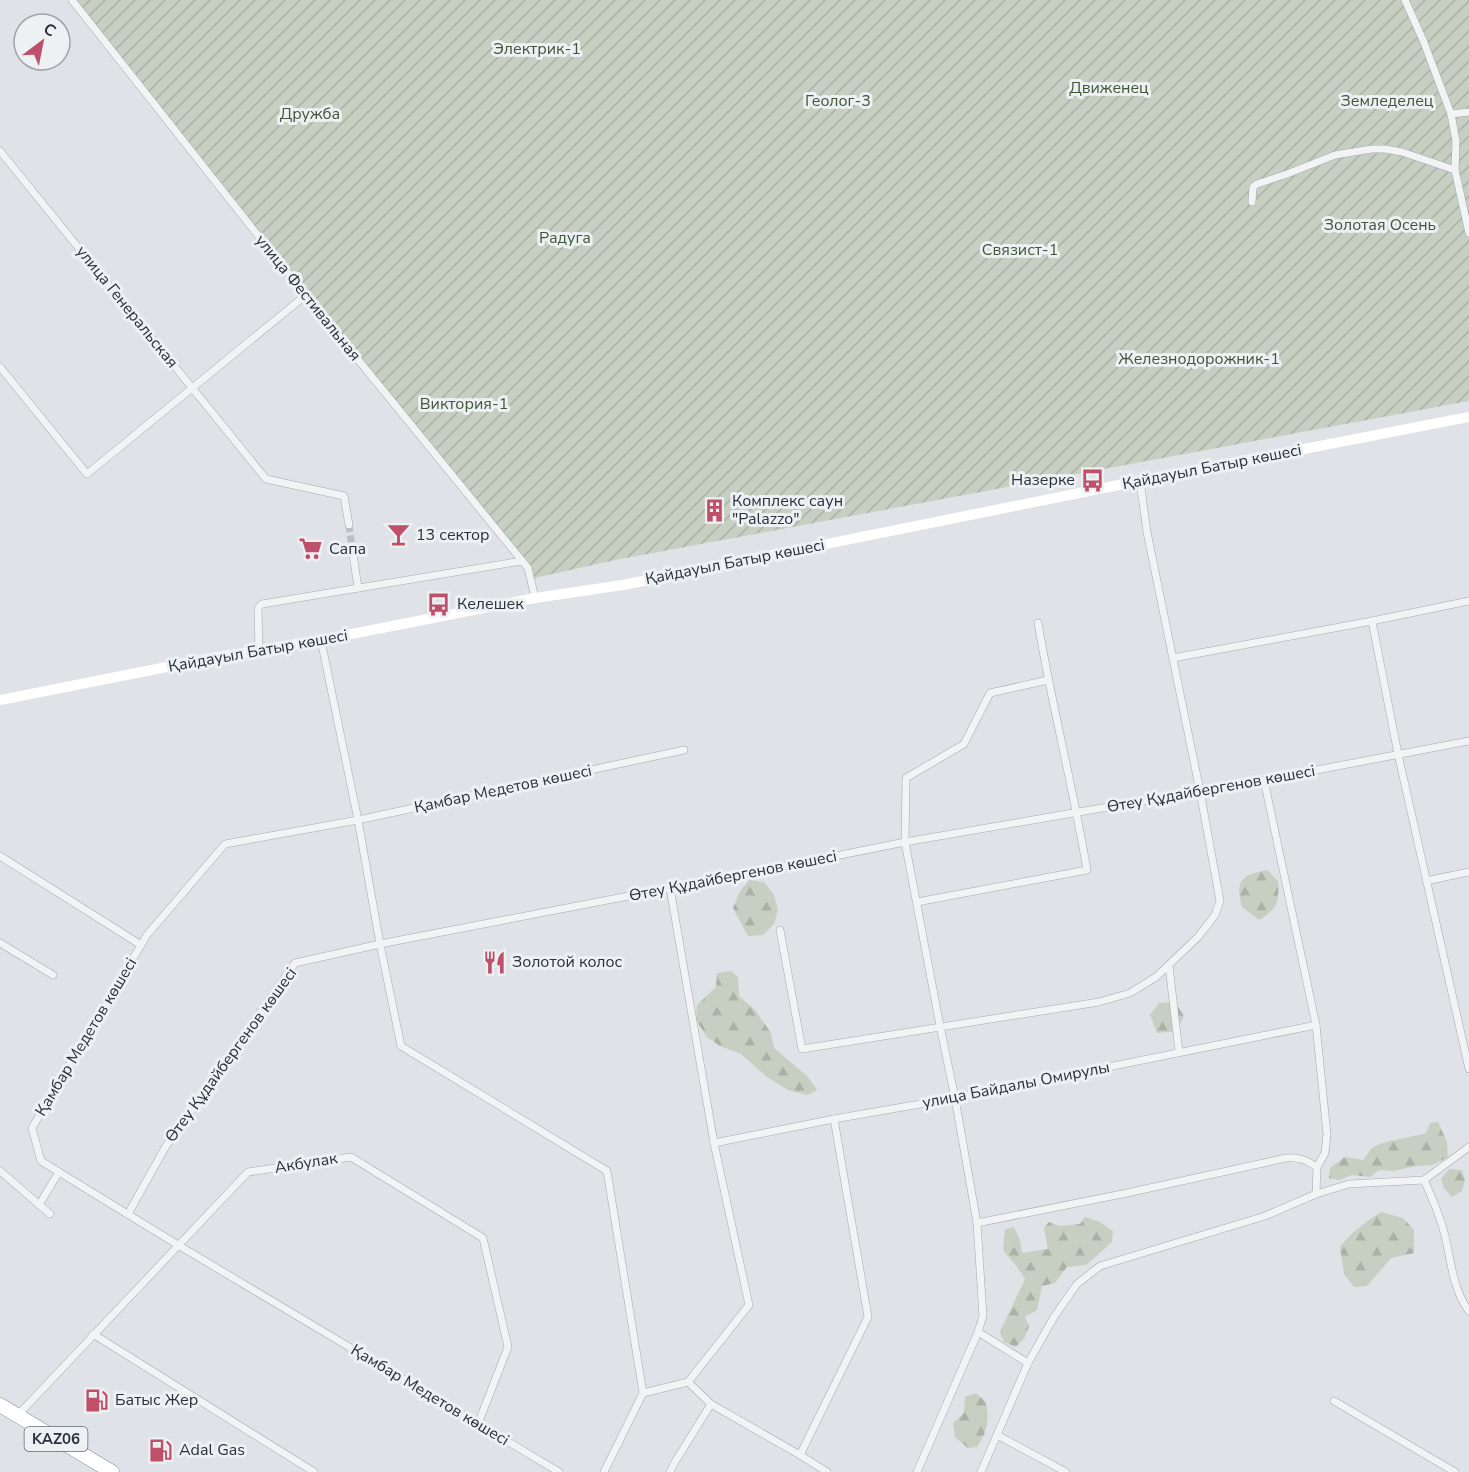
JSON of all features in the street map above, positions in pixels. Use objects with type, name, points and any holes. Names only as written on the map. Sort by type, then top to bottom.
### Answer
[{"type":"highway","name":"KАZ06","points":[[0,1405],[112,1472]]},
{"type":"street","name":"улица Фестивальная","points":[[72,0],[306,296],[528,568],[535,598]]},
{"type":"street","points":[[1405,0],[1451,114],[1456,141],[1455,170],[1469,232]]},
{"type":"street","points":[[1451,114],[1469,112]]},
{"type":"street","points":[[1252,202],[1253,187],[1257,184],[1335,155],[1360,150],[1384,149],[1402,152],[1455,170]]},
{"type":"street","name":"улица Генеральская","points":[[0,151],[266,478],[344,496],[349,525]]},
{"type":"street","points":[[0,367],[87,474],[306,296]]},
{"type":"street","name":"Қайдауыл Батыр көшесі","points":[[0,700],[535,598],[652,579],[1469,417]]},
{"type":"street","points":[[780,930],[802,1049],[1099,1002],[1130,993],[1156,977],[1198,937],[1215,915],[1220,901],[1147,532],[1140,481]]},
{"type":"street","points":[[352,547],[358,588]]},
{"type":"street","points":[[259,651],[258,609],[260,605],[522,561]]},
{"type":"street","points":[[1173,658],[1469,601]]},
{"type":"street","points":[[1372,621],[1398,754],[1469,1070]]},
{"type":"street","points":[[917,902],[1087,870],[1038,623]]},
{"type":"street","points":[[321,640],[401,1046],[607,1171],[643,1393],[604,1472]]},
{"type":"street","points":[[917,1472],[983,1316],[977,1222],[905,842],[906,778],[964,744],[990,693],[1048,680]]},
{"type":"street","name":"Өтеу Құдайбергенов көшесі","points":[[128,1214],[166,1146],[295,963],[380,944],[905,842],[1264,780],[1469,741]]},
{"type":"street","name":"Қамбар Медетов көшесі","points":[[559,1472],[41,1161],[32,1128],[147,935],[225,844],[358,820],[684,750]]},
{"type":"street","points":[[1264,780],[1316,1024],[1328,1134],[1325,1153],[1317,1167],[1316,1194]]},
{"type":"street","points":[[0,856],[141,945]]},
{"type":"street","points":[[1426,881],[1469,872]]},
{"type":"street","points":[[643,1393],[688,1382],[749,1305],[714,1143],[670,888]]},
{"type":"street","points":[[0,943],[53,975]]},
{"type":"street","points":[[1169,966],[1179,1052]]},
{"type":"street","name":"улица Байдалы Омирулы","points":[[714,1143],[955,1098],[1316,1024]]},
{"type":"street","points":[[800,1455],[867,1317],[834,1119]]},
{"type":"street","points":[[981,1472],[1028,1363],[1054,1317],[1077,1284],[1100,1266],[1264,1216],[1316,1194],[1349,1184],[1424,1180],[1469,1146]]},
{"type":"street","name":"Акбулак","points":[[17,1416],[248,1172],[351,1157],[483,1238],[507,1347],[478,1424]]},
{"type":"street","points":[[977,1222],[1127,1194],[1286,1158],[1303,1158],[1317,1167]]},
{"type":"street","points":[[0,1171],[50,1214]]},
{"type":"street","points":[[39,1205],[59,1172]]},
{"type":"street","points":[[1424,1180],[1444,1231],[1457,1287],[1469,1311]]},
{"type":"street","points":[[978,1332],[1028,1363]]},
{"type":"street","points":[[93,1334],[315,1472]]},
{"type":"street","points":[[688,1382],[711,1404],[827,1472]]},
{"type":"street","points":[[1334,1401],[1455,1472]]},
{"type":"street","points":[[670,1472],[711,1404]]},
{"type":"street","points":[[997,1435],[1066,1472]]},
{"type":"green space","points":[[71,0],[1469,0],[1469,401],[615,560],[530,579],[528,568]]},
{"type":"green space","points":[[1267,870],[1278,881],[1278,894],[1274,908],[1259,920],[1242,907],[1239,891],[1246,877]]},
{"type":"green space","points":[[750,879],[765,883],[774,895],[778,910],[774,924],[763,935],[748,936],[733,908],[739,893]]},
{"type":"green space","points":[[731,971],[738,977],[739,996],[755,1010],[771,1033],[774,1048],[808,1077],[817,1090],[807,1095],[788,1090],[767,1077],[741,1054],[720,1046],[707,1037],[696,1020],[697,1005],[716,987],[717,973]]},
{"type":"green space","points":[[1175,1002],[1184,1016],[1176,1031],[1157,1033],[1150,1015],[1159,1003]]},
{"type":"green space","points":[[1438,1122],[1447,1142],[1448,1157],[1433,1165],[1393,1171],[1379,1170],[1370,1177],[1352,1175],[1339,1180],[1329,1178],[1330,1168],[1345,1157],[1363,1160],[1377,1145],[1426,1133],[1430,1123]]},
{"type":"green space","points":[[1449,1169],[1462,1170],[1465,1180],[1462,1191],[1452,1197],[1444,1188],[1441,1179]]},
{"type":"green space","points":[[1381,1212],[1403,1218],[1414,1230],[1414,1253],[1391,1258],[1367,1286],[1354,1287],[1344,1274],[1340,1247],[1359,1228]]},
{"type":"green space","points":[[1085,1217],[1100,1222],[1113,1231],[1112,1242],[1086,1265],[1067,1267],[1055,1283],[1042,1286],[1037,1310],[1025,1317],[1029,1326],[1025,1337],[1016,1347],[1004,1342],[1000,1332],[1025,1279],[1003,1250],[1005,1229],[1014,1227],[1020,1240],[1022,1253],[1048,1249],[1044,1228],[1049,1222],[1060,1226],[1080,1224]]},
{"type":"green space","points":[[976,1393],[986,1402],[987,1426],[977,1447],[968,1448],[955,1437],[953,1423],[964,1413],[965,1397]]},
{"type":"tunnel","points":[[349,525],[352,547]]},
{"type":"place","name":"Назерке","points":[[1093,480]]},
{"type":"place","name":"Комплекс саун \"Palazzo\"","points":[[714,510]]},
{"type":"place","name":"13 сектор","points":[[398,535]]},
{"type":"place","name":"Сапа","points":[[311,549]]},
{"type":"place","name":"Келешек","points":[[439,604]]},
{"type":"place","name":"Золотой колос","points":[[494,962]]},
{"type":"place","name":"Батыс Жер","points":[[97,1400]]},
{"type":"place","name":"Adal Gas","points":[[161,1450]]},
{"type":"park label","name":"Электрик-1","points":[[537,49]]},
{"type":"park label","name":"Движенец","points":[[1109,88]]},
{"type":"park label","name":"Геолог-3","points":[[838,101]]},
{"type":"park label","name":"Земледелец","points":[[1387,101]]},
{"type":"park label","name":"Дружба","points":[[310,114]]},
{"type":"park label","name":"Золотая Осень","points":[[1380,225]]},
{"type":"park label","name":"Радуга","points":[[565,238]]},
{"type":"park label","name":"Связист-1","points":[[1020,250]]},
{"type":"park label","name":"Железнодорожник-1","points":[[1199,359]]},
{"type":"park label","name":"Виктория-1","points":[[464,404]]}]
